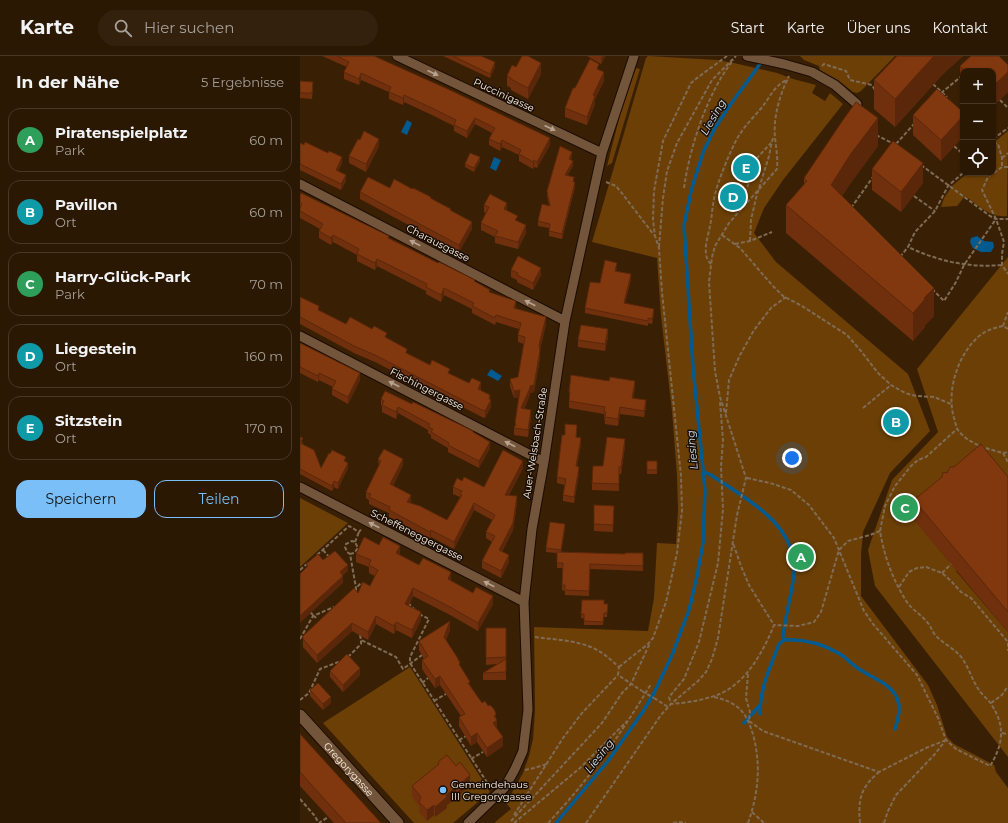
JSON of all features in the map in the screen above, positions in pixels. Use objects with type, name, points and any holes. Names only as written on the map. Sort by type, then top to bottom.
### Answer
[{"type":"street","name":"Puccinigasse","points":[[397,56],[602,153]]},
{"type":"street","name":"Auer-Welsbach-Straße","points":[[468,823],[505,787],[515,769],[522,751],[528,710],[524,602],[532,528],[544,462],[565,321],[602,153],[634,56]]},
{"type":"street","points":[[747,56],[812,72],[835,85],[857,104]]},
{"type":"street","name":"Charausgasse","points":[[300,184],[565,321]]},
{"type":"street","name":"Fischingergasse","points":[[300,336],[544,462]]},
{"type":"street","name":"Scheffeneggergasse","points":[[300,487],[524,602]]},
{"type":"street","name":"Gregorygasse","points":[[300,715],[398,823]]},
{"type":"path","points":[[659,248],[655,236],[653,220],[654,191],[663,141],[692,83],[727,56]]},
{"type":"path","points":[[684,188],[687,164],[705,112],[719,81],[736,56]]},
{"type":"path","points":[[510,822],[602,723],[622,693],[631,684],[652,640],[666,602],[677,553],[682,511],[681,476],[662,292],[659,248],[663,198],[666,178],[677,144],[712,80],[736,56]]},
{"type":"path","points":[[812,72],[824,64],[846,71],[850,80],[872,85],[878,95]]},
{"type":"path","points":[[586,823],[661,715],[706,672],[712,659],[718,638],[737,515],[746,478],[720,396],[715,371],[709,282],[711,264],[716,246],[729,223],[777,169],[778,157],[775,136],[776,118],[783,90],[794,68]]},
{"type":"path","points":[[937,98],[960,77]]},
{"type":"path","points":[[711,264],[706,257],[706,244],[714,198],[732,150],[741,132],[760,110],[777,86],[788,80]]},
{"type":"path","points":[[933,84],[947,98]]},
{"type":"path","points":[[1000,100],[1008,108]]},
{"type":"path","points":[[874,135],[896,145],[916,122]]},
{"type":"path","points":[[996,138],[1008,128]]},
{"type":"path","points":[[745,204],[743,200],[757,158],[768,147],[775,136]]},
{"type":"path","points":[[750,241],[751,220],[772,141]]},
{"type":"path","points":[[996,142],[998,144],[1002,158],[1002,167]]},
{"type":"path","points":[[954,146],[960,151]]},
{"type":"path","points":[[1002,158],[1008,153]]},
{"type":"path","points":[[919,163],[990,216],[996,219],[1008,219]]},
{"type":"path","points":[[1008,168],[1002,167],[988,177],[982,190],[996,219],[1004,242],[1002,264],[1008,274]]},
{"type":"path","points":[[849,211],[875,175]]},
{"type":"path","points":[[895,252],[900,258],[908,247],[915,232],[935,211],[948,186],[960,176]]},
{"type":"path","points":[[611,183],[622,192],[655,236]]},
{"type":"path","points":[[914,196],[935,211]]},
{"type":"path","points":[[930,288],[944,301],[956,282],[964,265],[996,219]]},
{"type":"path","points":[[735,244],[750,241],[772,232]]},
{"type":"path","points":[[721,235],[735,244],[772,285],[786,297],[847,335],[878,373],[891,385],[905,393],[916,396],[934,397],[951,404]]},
{"type":"path","points":[[908,247],[940,260],[958,262],[964,265],[1002,264]]},
{"type":"path","points":[[726,414],[730,380],[740,355],[754,330],[771,308],[786,297]]},
{"type":"path","points":[[1003,326],[1008,312]]},
{"type":"path","points":[[1008,329],[1003,326],[990,329],[980,336],[966,351],[954,381],[951,404],[957,429],[963,435],[984,447],[1003,453],[1008,452]]},
{"type":"path","points":[[863,408],[891,385]]},
{"type":"path","points":[[671,704],[669,696],[684,679],[700,642],[718,562],[723,510],[721,467],[723,440],[720,396]]},
{"type":"path","points":[[746,478],[770,483],[791,490],[809,505],[824,523],[839,550],[864,611],[873,624],[917,675],[938,718],[946,740],[956,749],[990,766],[999,748],[1002,733],[999,719],[991,703],[980,692],[962,658],[933,632],[930,626],[905,600],[891,575],[880,531],[886,506],[895,486],[911,466],[918,460],[926,457],[957,429]]},
{"type":"path","points":[[1003,453],[1008,462]]},
{"type":"path","points":[[355,542],[366,520]]},
{"type":"path","points":[[300,570],[349,526],[360,532]]},
{"type":"path","points":[[774,624],[798,626],[814,622],[818,618],[824,603],[839,550],[848,541],[880,531]]},
{"type":"path","points":[[355,542],[352,541],[346,544],[345,550],[350,554],[356,595]]},
{"type":"path","points":[[733,541],[749,585],[774,624]]},
{"type":"path","points":[[350,554],[358,548],[355,542]]},
{"type":"path","points":[[323,550],[332,560]]},
{"type":"path","points":[[942,573],[952,563]]},
{"type":"path","points":[[307,564],[310,567]]},
{"type":"path","points":[[899,587],[909,572],[917,568],[926,568],[942,573],[961,592],[971,598],[1008,642],[1008,651]]},
{"type":"path","points":[[350,593],[361,583],[367,586]]},
{"type":"path","points":[[406,601],[417,613],[429,619],[410,657],[410,663],[496,796]]},
{"type":"path","points":[[300,639],[313,616],[340,603]]},
{"type":"path","points":[[309,611],[316,618]]},
{"type":"path","points":[[671,704],[713,697],[730,688],[748,673],[764,649],[774,624]]},
{"type":"path","points":[[300,700],[309,693],[320,669],[344,660],[361,644],[360,632]]},
{"type":"path","points":[[526,636],[574,642],[587,646],[599,652],[619,667]]},
{"type":"path","points":[[361,640],[396,658],[403,669],[422,655]]},
{"type":"path","points":[[510,822],[563,738],[582,713],[618,675],[619,667],[652,640]]},
{"type":"path","points":[[748,673],[746,698],[750,712],[749,721],[758,759],[759,774],[756,797],[748,823]]},
{"type":"path","points":[[618,675],[668,707]]},
{"type":"path","points":[[422,682],[428,678]]},
{"type":"path","points":[[548,823],[597,766],[632,716],[652,684]]},
{"type":"path","points":[[991,703],[1002,695],[1008,686]]},
{"type":"path","points":[[434,701],[446,694]]},
{"type":"path","points":[[713,697],[734,704],[749,721],[763,731],[879,772]]},
{"type":"path","points":[[514,823],[580,768],[632,716]]},
{"type":"path","points":[[1002,733],[1008,734]]},
{"type":"path","points":[[459,740],[466,736]]},
{"type":"path","points":[[860,823],[859,803],[862,791],[879,772],[926,748],[946,740]]},
{"type":"path","points":[[884,823],[896,795],[935,754],[946,740]]},
{"type":"path","points":[[471,759],[483,752]]},
{"type":"path","points":[[515,769],[527,770],[546,764]]},
{"type":"path","points":[[300,800],[314,815],[319,823],[328,818]]},
{"type":"path","points":[[752,812],[764,823]]},
{"type":"path","points":[[673,823],[686,823]]},
{"type":"shaded area","points":[[648,56],[717,60],[777,73],[816,85],[812,93],[825,101],[830,93],[843,104],[783,180],[764,208],[754,233],[776,262],[908,374],[930,431],[890,473],[863,532],[861,555],[861,596],[928,685],[937,705],[947,737],[954,744],[994,765],[996,772],[1008,788],[1008,823],[494,823],[511,809],[506,803],[523,773],[533,739],[535,710],[534,627],[648,631],[654,598],[657,543],[676,544],[678,510],[677,476],[672,411],[661,316],[657,258],[592,242],[646,58]]},
{"type":"shaded area","points":[[800,56],[895,56],[861,91],[857,93],[853,92],[838,80],[820,70],[819,66],[804,60]]},
{"type":"shaded area","points":[[636,68],[640,69],[612,163],[607,166],[620,115]]},
{"type":"shaded area","points":[[1008,131],[1007,216],[990,213],[965,196],[957,206],[941,207],[944,198],[953,185],[964,176],[996,176],[996,141]]},
{"type":"shaded area","points":[[1008,257],[1008,496],[915,520],[946,558],[964,564],[956,571],[1008,632],[1008,757],[875,586],[868,550],[892,480],[938,432],[917,369]]},
{"type":"shaded area","points":[[300,498],[348,523],[300,567]]},
{"type":"shaded area","points":[[410,667],[490,792],[453,823],[414,823],[323,723]]},
{"type":"water","points":[[407,120],[412,123],[407,135],[401,132]]},
{"type":"water","points":[[494,157],[501,160],[496,171],[490,168]]},
{"type":"water","points":[[977,236],[984,241],[993,242],[994,247],[991,252],[981,252],[973,248],[970,242],[971,238]]},
{"type":"water","points":[[491,369],[502,376],[498,381],[487,375]]},
{"type":"building","points":[[337,56],[374,56],[450,90],[550,138],[537,162],[534,160],[533,162],[519,154],[521,150],[502,140],[500,144],[489,139],[495,128],[475,118],[467,131],[454,125],[456,120],[434,109],[404,95],[403,98],[389,92],[391,87],[361,73],[359,79],[344,72],[349,62]]},
{"type":"building","points":[[453,56],[481,56],[495,62],[490,74]]},
{"type":"building","points":[[522,56],[528,56],[541,63],[528,88],[507,76],[512,65],[516,67]]},
{"type":"building","points":[[897,56],[934,56],[895,99],[874,80]]},
{"type":"building","points":[[971,56],[999,56],[1008,65],[1008,72],[996,83],[996,68],[962,68],[960,66]]},
{"type":"building","points":[[590,59],[599,64],[597,69],[604,72],[593,95],[595,96],[587,117],[565,108],[573,88],[575,88]]},
{"type":"building","points":[[300,81],[313,82],[312,93],[300,93]]},
{"type":"building","points":[[937,89],[960,109],[960,119],[941,140],[913,115]]},
{"type":"building","points":[[856,102],[878,118],[850,155],[831,185],[934,288],[924,298],[925,299],[913,313],[786,205],[807,181],[804,178]]},
{"type":"building","points":[[364,131],[379,139],[366,164],[349,156],[358,139],[360,140]]},
{"type":"building","points":[[893,141],[923,163],[901,192],[872,169]]},
{"type":"building","points":[[305,142],[328,153],[329,151],[342,157],[336,170],[346,175],[341,184],[300,164],[300,143],[304,145]]},
{"type":"building","points":[[560,146],[572,152],[569,159],[573,161],[565,175],[574,177],[573,182],[575,182],[562,234],[549,231],[550,224],[538,221],[542,204],[550,206],[547,191]]},
{"type":"building","points":[[470,153],[480,157],[474,168],[465,164]]},
{"type":"building","points":[[368,177],[390,188],[394,179],[431,197],[430,198],[472,222],[459,245],[360,192]]},
{"type":"building","points":[[301,193],[389,236],[388,238],[438,263],[439,262],[475,280],[474,281],[490,290],[489,292],[516,301],[514,308],[546,317],[539,345],[540,350],[534,385],[530,386],[521,408],[531,410],[528,430],[514,428],[516,424],[520,390],[514,391],[510,379],[518,377],[525,337],[518,335],[521,323],[496,315],[495,318],[472,306],[474,303],[444,288],[441,295],[426,287],[427,284],[377,259],[375,263],[357,254],[359,249],[333,235],[331,238],[319,231],[323,224],[300,211],[302,204],[300,202]]},
{"type":"building","points":[[490,194],[507,203],[504,209],[518,216],[515,220],[526,225],[518,242],[495,236],[498,231],[481,223],[489,207],[484,205]]},
{"type":"building","points":[[518,256],[541,268],[533,283],[517,275],[518,273],[511,270]]},
{"type":"building","points":[[605,260],[617,263],[615,271],[631,274],[624,303],[654,309],[652,319],[648,318],[648,321],[585,308],[590,282],[600,283]]},
{"type":"building","points":[[300,297],[319,306],[318,310],[346,324],[350,317],[372,329],[374,326],[387,333],[385,337],[407,349],[406,353],[430,365],[432,360],[450,369],[448,373],[469,383],[472,378],[481,382],[478,389],[490,395],[489,399],[491,400],[485,411],[375,355],[354,346],[300,317]]},
{"type":"building","points":[[581,325],[608,329],[605,344],[578,340]]},
{"type":"building","points":[[300,343],[360,373],[348,397],[332,389],[336,381],[319,373],[318,376],[300,367]]},
{"type":"building","points":[[571,375],[609,381],[610,377],[635,381],[632,398],[646,400],[644,411],[620,407],[618,419],[605,417],[605,407],[569,401]]},
{"type":"building","points":[[385,391],[412,404],[413,402],[473,431],[490,442],[479,461],[448,445],[449,443],[431,432],[433,429],[428,427],[430,424],[398,407],[396,412],[382,405],[384,401],[381,399]]},
{"type":"building","points":[[898,414],[901,418],[895,425],[891,420],[892,416]]},
{"type":"building","points":[[565,424],[577,425],[576,437],[581,438],[576,466],[579,467],[574,497],[563,495],[566,479],[557,477],[562,435],[565,435]]},
{"type":"building","points":[[607,437],[625,439],[621,467],[619,467],[619,484],[592,483],[593,466],[603,466]]},
{"type":"building","points":[[300,443],[314,450],[321,468],[332,450],[346,457],[344,461],[348,463],[338,483],[334,481],[332,486],[300,469]]},
{"type":"building","points":[[981,444],[1008,477],[1008,612],[914,500],[942,477],[943,472],[947,473],[950,467],[954,467]]},
{"type":"building","points":[[384,449],[403,459],[390,484],[411,495],[407,502],[420,506],[447,520],[462,495],[460,494],[462,491],[453,487],[457,478],[462,481],[464,477],[484,487],[503,450],[523,461],[505,495],[517,496],[513,523],[499,550],[509,555],[501,571],[482,561],[495,536],[486,532],[495,515],[474,503],[454,542],[431,530],[430,532],[389,510],[390,507],[369,497],[371,494],[366,492],[381,461],[378,459]]},
{"type":"building","points":[[647,461],[657,461],[657,470],[647,470]]},
{"type":"building","points":[[594,505],[614,506],[613,525],[594,524]]},
{"type":"building","points":[[550,522],[565,524],[561,550],[546,548]]},
{"type":"building","points":[[364,537],[379,545],[383,537],[400,546],[396,553],[419,565],[423,558],[451,572],[448,579],[473,593],[476,587],[493,596],[478,623],[413,588],[405,604],[421,612],[412,630],[396,622],[394,626],[376,616],[368,632],[352,623],[317,655],[303,639],[303,636],[354,588],[358,593],[363,582],[370,586],[378,570],[369,565],[371,560],[356,554]]},
{"type":"building","points":[[335,551],[348,565],[340,572],[343,576],[300,616],[300,574],[308,566],[306,564],[318,554],[323,560]]},
{"type":"building","points":[[557,552],[625,554],[643,553],[643,566],[590,564],[589,591],[565,590],[565,585],[562,585],[563,563],[557,563]]},
{"type":"building","points":[[582,600],[604,600],[604,604],[608,604],[607,613],[604,613],[603,622],[584,621],[584,614],[581,614]]},
{"type":"building","points":[[450,621],[444,637],[457,657],[460,663],[459,664],[470,682],[468,683],[482,703],[485,701],[488,706],[490,705],[494,709],[496,714],[494,716],[497,720],[493,723],[503,737],[487,748],[477,733],[471,737],[459,717],[465,714],[440,676],[435,679],[422,660],[428,656],[419,641]]},
{"type":"building","points":[[486,628],[506,628],[506,657],[486,658]]},
{"type":"building","points":[[347,654],[360,668],[343,685],[330,671]]},
{"type":"building","points":[[506,659],[506,672],[483,673]]},
{"type":"building","points":[[318,683],[331,697],[323,704],[310,690]]},
{"type":"building","points":[[300,734],[381,823],[346,823],[300,772]]},
{"type":"building","name":"Gemeindehaus III Gregorygasse","points":[[447,755],[456,766],[460,762],[470,775],[460,784],[459,789],[456,787],[435,807],[434,805],[427,810],[419,802],[421,797],[412,786],[439,764],[438,762]]},
{"type":"waterway","name":"Liesing","points":[[556,823],[608,761],[644,710],[672,655],[689,610],[703,543],[705,490],[693,367],[684,225],[692,187],[704,150],[715,128],[730,105],[763,60]]},
{"type":"waterway","points":[[704,472],[711,475],[764,512],[785,536],[791,550],[794,576],[783,635],[784,640],[806,641],[833,650],[856,667],[889,687],[896,696],[899,704],[899,712],[895,729]]},
{"type":"waterway","points":[[760,714],[760,704],[766,678],[779,644],[784,640]]},
{"type":"waterway","points":[[744,723],[760,705]]},
{"type":"place","name":"Sitzstein","points":[[746,168]]},
{"type":"place","name":"Liegestein","points":[[733,197]]},
{"type":"place","name":"Pavillon","points":[[896,422]]},
{"type":"place","name":"Harry-Glück-Park","points":[[905,508]]},
{"type":"place","name":"Piratenspielplatz","points":[[801,557]]},
{"type":"place","name":"Gemeindehaus III Gregorygasse","points":[[443,790]]}]
